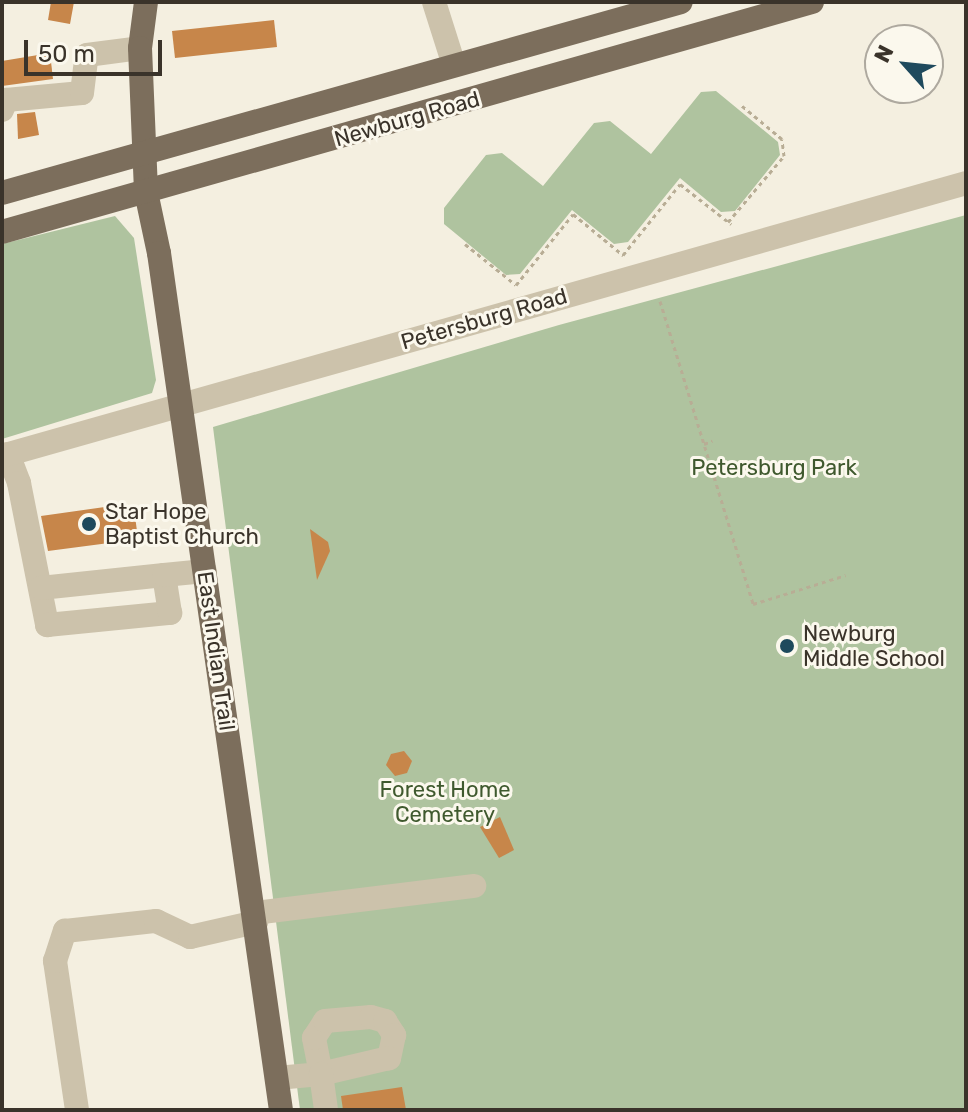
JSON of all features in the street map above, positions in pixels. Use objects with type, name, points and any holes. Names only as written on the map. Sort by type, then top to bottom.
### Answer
[{"type":"main road","name":"East Indian Trail","points":[[146,2],[140,48],[146,192],[181,405],[281,1110]]},
{"type":"main road","name":"Newburg Road","points":[[2,193],[453,62],[681,2]]},
{"type":"main road","name":"Newburg Road","points":[[2,232],[812,2]]},
{"type":"street","points":[[434,2],[453,62]]},
{"type":"street","points":[[2,110],[6,100],[82,93],[87,55],[140,48]]},
{"type":"street","name":"Petersburg Road","points":[[5,455],[966,183]]},
{"type":"street","points":[[5,455],[41,588],[47,625],[170,613],[164,575]]},
{"type":"street","points":[[41,588],[205,571]]},
{"type":"street","points":[[77,1110],[55,961],[65,931],[156,921],[190,937],[255,917],[474,886]]},
{"type":"street","points":[[277,1078],[321,1074],[389,1058],[394,1045],[390,1027],[371,1017],[325,1021],[316,1027],[321,1074],[326,1110]]},
{"type":"path","points":[[465,244],[516,285],[573,214],[623,255],[680,184],[687,186],[730,223],[784,156],[782,139],[741,105]]},
{"type":"path","points":[[660,301],[753,604],[846,575]]},
{"type":"path","points":[[680,367],[687,365]]},
{"type":"path","points":[[704,444],[712,441]]},
{"type":"green space","points":[[716,91],[778,142],[780,155],[735,211],[721,212],[680,178],[628,242],[614,244],[572,210],[520,274],[506,275],[444,224],[444,208],[486,155],[502,153],[543,186],[594,123],[610,121],[651,154],[701,92]]},
{"type":"green space","name":"Petersburg Park","points":[[966,215],[966,1110],[300,1110],[213,427],[559,325]]},
{"type":"green space","points":[[115,216],[134,238],[156,380],[152,393],[2,439],[2,244]]},
{"type":"building","points":[[51,2],[74,2],[70,24],[48,20]]},
{"type":"building","points":[[274,20],[277,47],[175,58],[172,31]]},
{"type":"building","points":[[50,53],[53,79],[2,86],[2,61]]},
{"type":"building","points":[[35,112],[39,135],[18,139],[17,114]]},
{"type":"building","name":"Star Hope Baptist Church","points":[[126,504],[127,510],[134,509],[137,531],[131,532],[132,540],[48,551],[41,516]]},
{"type":"building","points":[[310,529],[328,542],[330,551],[317,580]]},
{"type":"building","points":[[404,751],[412,761],[407,773],[395,776],[386,765],[391,754]]},
{"type":"building","points":[[500,817],[514,850],[499,858],[480,827]]},
{"type":"building","points":[[402,1087],[406,1110],[343,1110],[341,1096]]},
{"type":"place","name":"Star Hope Baptist Church","points":[[89,524]]},
{"type":"place","name":"Newburg Middle School","points":[[787,646]]},
{"type":"park label","name":"Forest Home Cemetery","points":[[445,802]]}]
